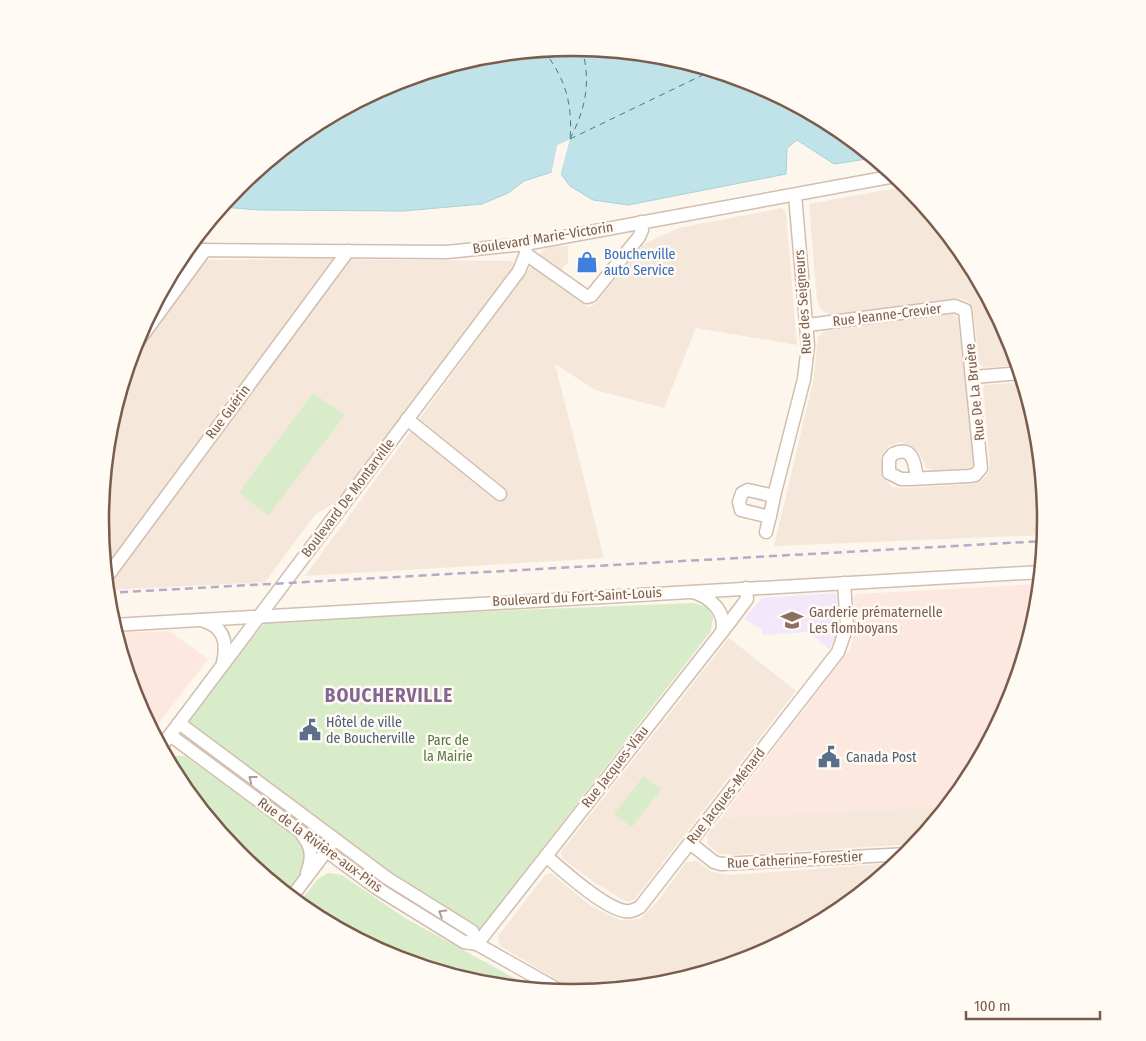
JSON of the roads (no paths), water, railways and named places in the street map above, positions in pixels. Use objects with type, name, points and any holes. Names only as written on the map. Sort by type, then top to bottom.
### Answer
[{"type":"street","name":"Boulevard Marie-Victorin","points":[[196,250],[447,252],[526,249],[641,222],[886,178]]},
{"type":"street","name":"Rue des Seigneurs","points":[[766,532],[804,379],[808,346],[808,325],[795,194]]},
{"type":"street","points":[[526,249],[587,297],[591,296],[639,238],[642,230],[641,222]]},
{"type":"street","name":"Boulevard De Montarville","points":[[165,741],[519,271],[526,249]]},
{"type":"street","points":[[156,317],[205,250]]},
{"type":"street","name":"Rue Guérin","points":[[112,570],[348,251]]},
{"type":"street","name":"Rue Jeanne-Crevier","points":[[808,325],[955,306],[965,310]]},
{"type":"street","name":"Rue De La Bruère","points":[[917,478],[969,476],[978,472],[982,463],[974,377],[965,310]]},
{"type":"street","points":[[974,377],[1014,374]]},
{"type":"street","points":[[407,419],[500,494]]},
{"type":"street","points":[[770,517],[744,512],[741,510],[739,502],[745,490],[774,496]]},
{"type":"street","name":"Boulevard du Fort-Saint-Louis","points":[[121,624],[197,618],[1034,572]]},
{"type":"street","name":"Rue Jacques-Ménard","points":[[546,856],[588,891],[618,909],[634,911],[640,907],[838,652],[847,626],[844,583]]},
{"type":"street","name":"Rue Jacques-Viau","points":[[477,944],[747,599],[746,588]]},
{"type":"street","points":[[690,591],[705,596],[712,602],[723,621],[722,632]]},
{"type":"street","points":[[197,618],[213,624],[222,634],[226,648],[223,664]]},
{"type":"street","name":"Rue de la Rivière-aux-Pins","points":[[179,722],[387,878],[472,931],[477,944]]},
{"type":"street","name":"Rue de la Rivière-aux-Pins","points":[[170,735],[390,896],[458,939],[477,944],[548,984]]},
{"type":"street","points":[[299,830],[310,850],[311,858],[306,878]]},
{"type":"street","points":[[295,893],[335,840]]},
{"type":"street","name":"Rue Catherine-Forestier","points":[[690,843],[714,862],[720,864],[895,855]]},
{"type":"street","points":[[306,878],[321,868],[348,867]]},
{"type":"water","points":[[573,56],[634,60],[664,65],[722,81],[778,104],[805,118],[831,134],[865,159],[834,164],[797,140],[787,148],[786,174],[628,205],[593,200],[570,186],[561,174],[569,140],[557,145],[552,172],[524,181],[508,193],[482,204],[404,211],[260,210],[230,208],[267,171],[290,152],[341,118],[395,92],[453,72],[512,60],[543,57]]},
{"type":"railway","points":[[115,593],[1036,541]]},
{"type":"place","name":"Boucherville auto Service","points":[[587,262]]},
{"type":"place","name":"Garderie prématernelle Les flomboyans","points":[[792,620]]},
{"type":"place","name":"Hôtel de ville de Boucherville","points":[[310,730]]},
{"type":"place","name":"Canada Post","points":[[829,757]]},
{"type":"district","name":"BOUCHERVILLE","points":[[389,695]]},
{"type":"park label","name":"Parc de la Mairie","points":[[448,748]]}]
